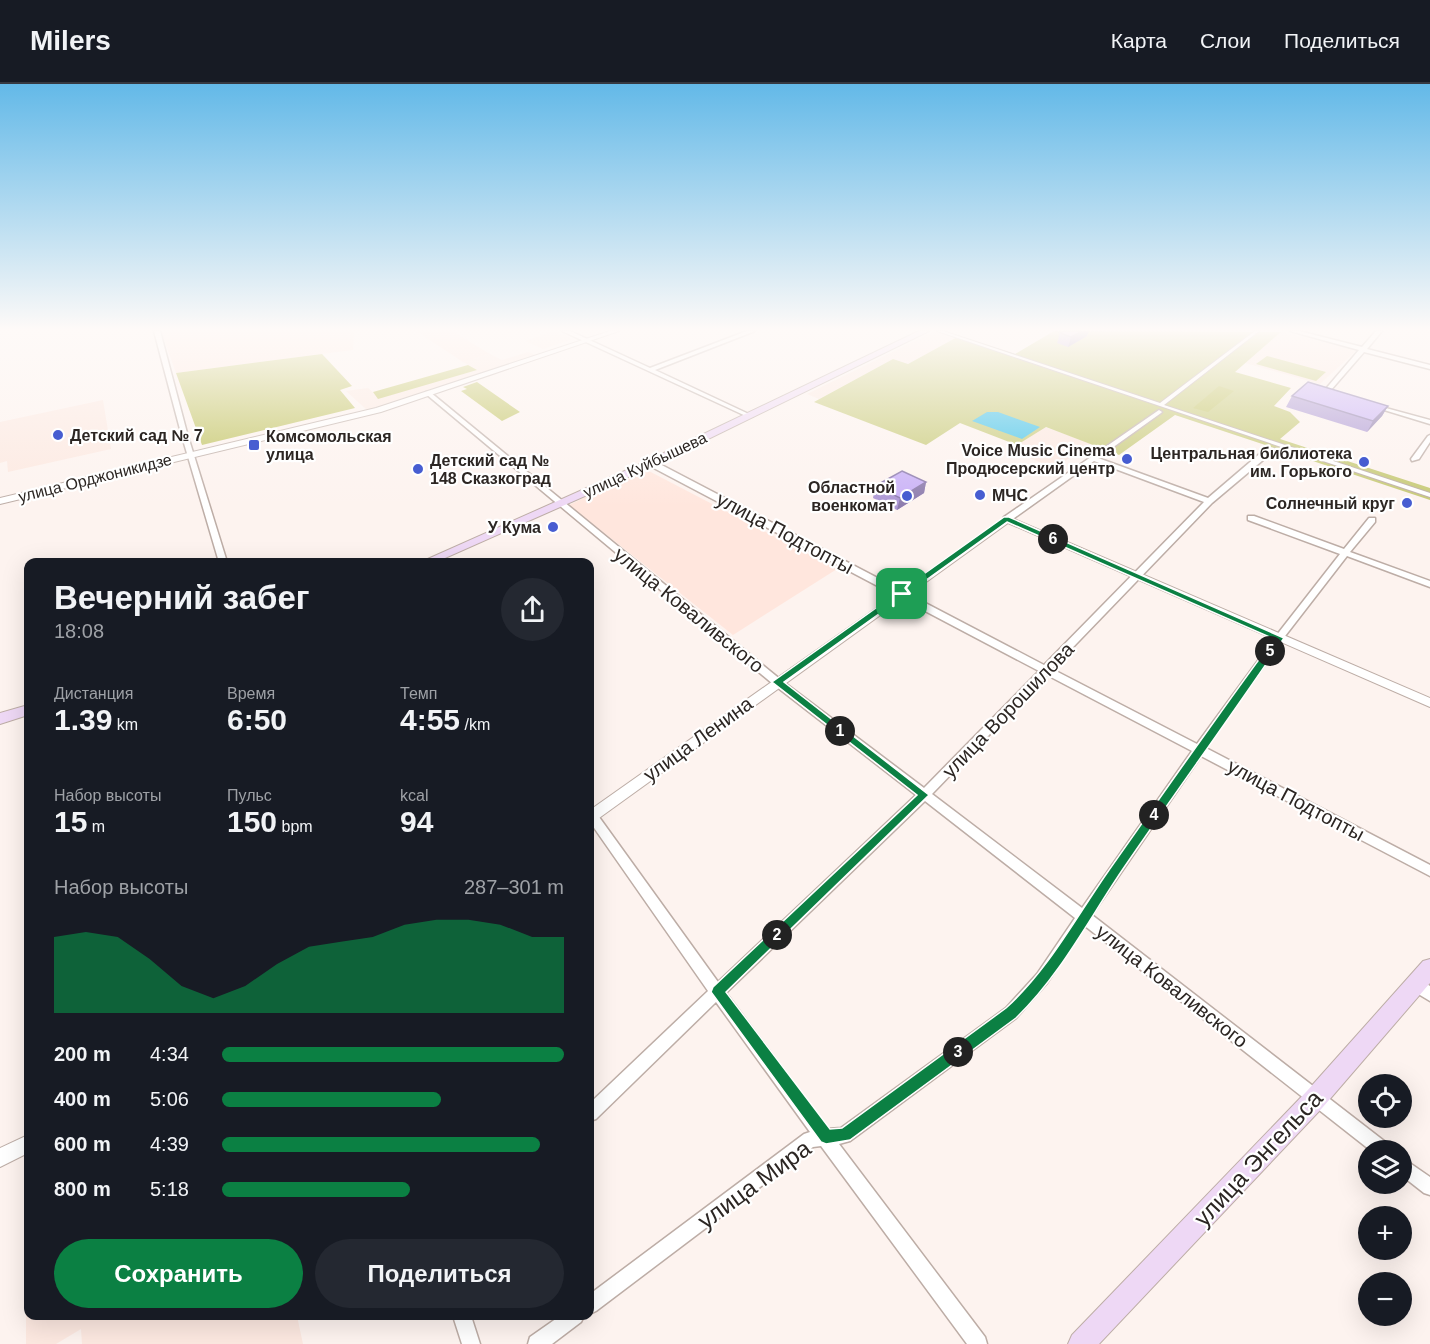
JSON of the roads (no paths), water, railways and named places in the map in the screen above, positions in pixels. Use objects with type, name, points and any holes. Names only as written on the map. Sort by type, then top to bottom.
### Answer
[{"type":"main road","name":"улица Куйбышева","points":[[436,558],[651,463],[804,390]]},
{"type":"main road","points":[[0,719],[24,711]]},
{"type":"main road","name":"улица Энгельса","points":[[1081,1344],[1425,982]]},
{"type":"street","points":[[173,390],[222,558]]},
{"type":"street","name":"улица Орджоникидзе","points":[[0,501],[367,413],[438,390]]},
{"type":"street","points":[[693,390],[750,416]]},
{"type":"street","points":[[1108,390],[1430,495]]},
{"type":"street","points":[[1160,408],[1183,390]]},
{"type":"street","points":[[1329,390],[1327,392],[1348,397]]},
{"type":"street","name":"улица Коваливского","points":[[428,393],[777,682],[1084,917],[1369,1140]]},
{"type":"street","points":[[1368,403],[1430,422]]},
{"type":"street","name":"улица Ленина","points":[[594,812],[1094,459],[1160,408]]},
{"type":"street","points":[[1415,459],[1430,437]]},
{"type":"street","name":"улица Ворошилова","points":[[594,1109],[924,795],[1209,501],[1266,453],[1274,451],[1287,453]]},
{"type":"street","points":[[1094,459],[1209,501]]},
{"type":"street","name":"улица Подтопты","points":[[651,463],[1430,871]]},
{"type":"street","points":[[1007,519],[1430,703]]},
{"type":"street","points":[[1251,519],[1430,584]]},
{"type":"street","name":"улица Мира","points":[[594,1302],[810,1140],[844,1135],[1011,1013],[1028,998],[1066,947],[1199,749],[1344,553],[1372,520]]},
{"type":"street","points":[[594,821],[717,992],[978,1344]]},
{"type":"street","points":[[0,1158],[24,1146]]},
{"type":"street","points":[[1412,1173],[1430,1187]]},
{"type":"street","points":[[463,1320],[471,1344]]},
{"type":"street","points":[[537,1344],[570,1320]]},
{"type":"water","points":[[987,412],[998,412],[1040,427],[1022,439],[972,421]]},
{"type":"place","name":"Детский сад № 7","points":[[58,435]]},
{"type":"place","name":"Комсомольская улица","points":[[254,445]]},
{"type":"place","name":"Voice Music Cinema Продюсерский центр","points":[[1127,459]]},
{"type":"place","name":"Центральная библиотека им. Горького","points":[[1364,462]]},
{"type":"place","name":"Детский сад № 148 Сказкоград","points":[[418,469]]},
{"type":"place","name":"МЧС","points":[[980,495]]},
{"type":"place","name":"Областной военкомат","points":[[907,496]]},
{"type":"place","name":"Солнечный круг","points":[[1407,503]]},
{"type":"place","name":"У Кума","points":[[553,527]]}]
